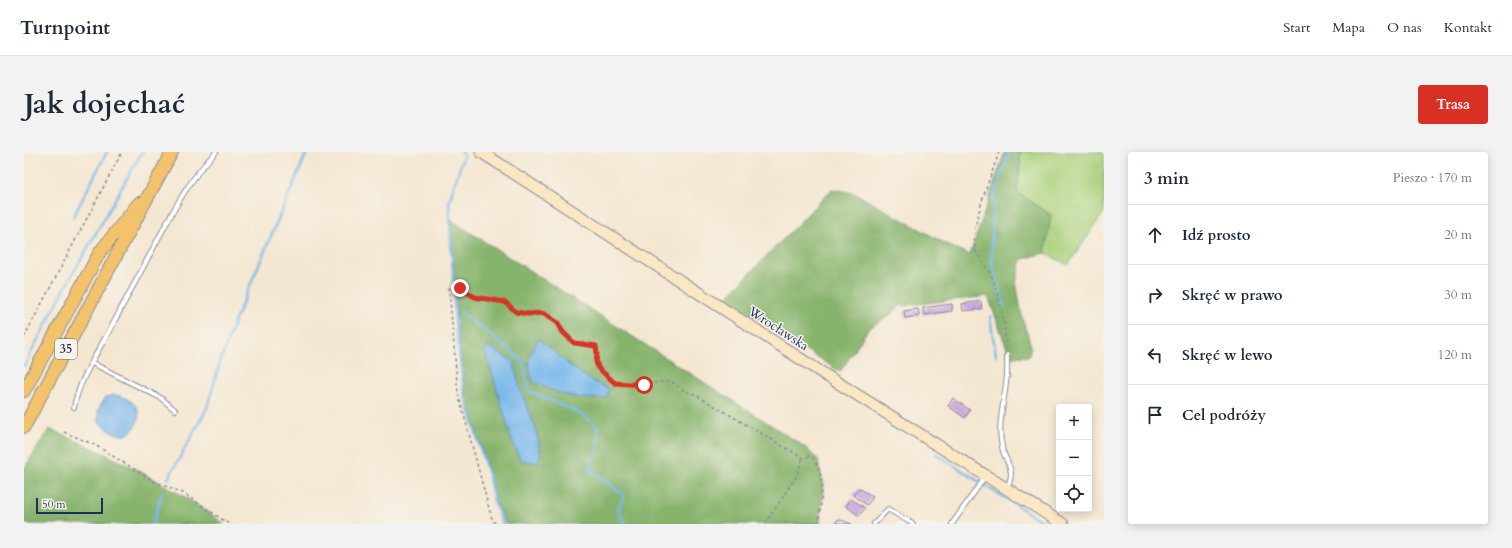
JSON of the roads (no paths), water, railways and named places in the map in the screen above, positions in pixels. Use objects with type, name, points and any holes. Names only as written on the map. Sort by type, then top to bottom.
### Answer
[{"type":"main road","name":"35","points":[[24,427],[172,152]]},
{"type":"main road","name":"35","points":[[24,391],[100,252],[157,180]]},
{"type":"street","name":"Wrocławska","points":[[481,152],[827,376],[1063,524]]},
{"type":"lane","points":[[74,407],[76,394],[173,211],[195,175],[216,152]]},
{"type":"lane","points":[[1006,488],[1011,478],[1011,468],[1002,448],[1000,430],[1007,382],[1007,355]]},
{"type":"lane","points":[[92,363],[161,398],[175,410]]},
{"type":"lane","points":[[952,524],[986,475]]},
{"type":"lane","points":[[874,524],[888,508],[913,524]]},
{"type":"water","points":[[539,339],[573,368],[592,381],[609,389],[606,398],[595,399],[568,396],[533,382],[529,359]]},
{"type":"water","points":[[488,346],[514,362],[520,389],[535,426],[541,454],[537,463],[520,460],[512,441],[485,350]]},
{"type":"water","points":[[114,395],[126,398],[138,410],[138,421],[132,430],[125,435],[115,433],[99,423],[98,410],[106,397]]},
{"type":"waterway","points":[[73,217],[107,152]]},
{"type":"waterway","points":[[24,366],[66,286],[142,152]]},
{"type":"waterway","points":[[168,479],[207,408],[220,362],[234,323],[307,152]]},
{"type":"waterway","points":[[453,283],[449,202],[464,154],[461,152]]},
{"type":"waterway","points":[[1004,306],[992,263],[992,231],[994,195],[1009,152]]},
{"type":"waterway","points":[[454,295],[455,322],[464,393],[489,478],[494,502],[503,524]]},
{"type":"waterway","points":[[461,312],[521,359],[530,392],[568,408],[588,419],[595,425],[598,431],[598,445],[589,469],[624,495],[618,510],[625,524]]},
{"type":"waterway","points":[[990,317],[996,356]]},
{"type":"waterway","points":[[936,454],[1046,524]]},
{"type":"waterway","points":[[153,524],[162,493]]}]
